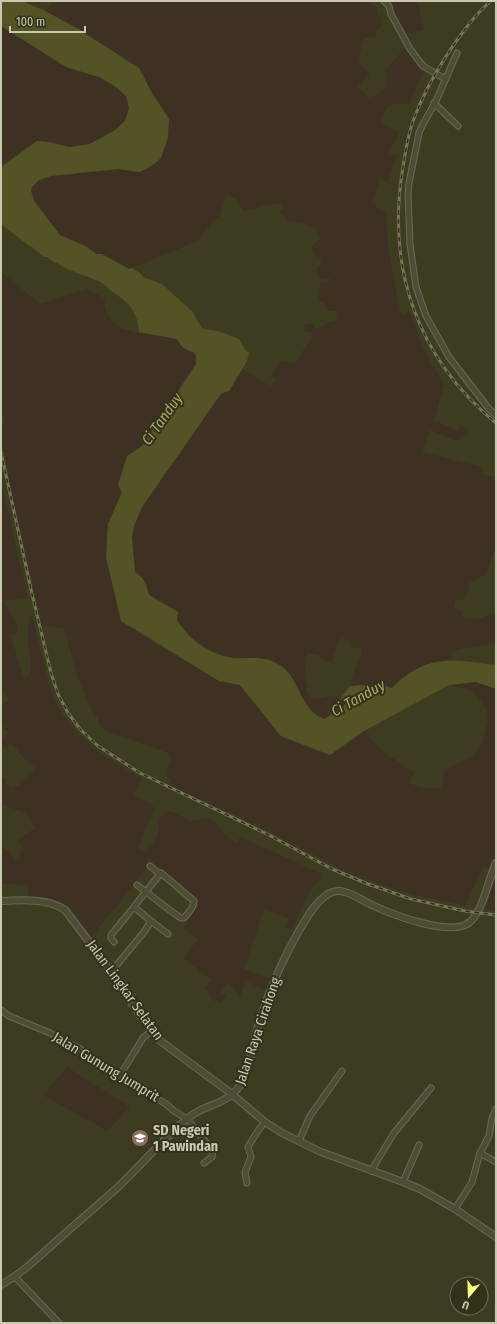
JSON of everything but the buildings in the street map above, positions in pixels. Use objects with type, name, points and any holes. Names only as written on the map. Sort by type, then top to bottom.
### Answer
[{"type":"street","points":[[384,1],[388,4],[391,14],[410,49],[423,66],[445,79]]},
{"type":"street","points":[[457,53],[420,130],[408,189],[410,244],[416,287],[426,316],[449,357],[496,415]]},
{"type":"street","points":[[434,103],[458,126]]},
{"type":"street","name":"Jalan Raya Cirahong","points":[[1,1285],[15,1277],[120,1185],[187,1119],[233,1095],[244,1081],[267,997],[274,980],[307,916],[325,896],[332,892],[345,892],[392,913],[416,921],[437,926],[459,928],[470,923],[477,913],[496,863]]},
{"type":"street","points":[[137,885],[181,918],[184,918],[192,908],[194,901],[161,872],[160,874],[150,866]]},
{"type":"street","points":[[114,942],[111,935],[160,874]]},
{"type":"street","name":"Jalan Lingkar Selatan","points":[[1,901],[27,900],[52,903],[60,906],[76,923],[112,972],[151,1031],[164,1044],[233,1095],[273,1128],[321,1152],[426,1192],[455,1209],[496,1237]]},
{"type":"street","points":[[134,907],[168,934]]},
{"type":"street","points":[[112,972],[151,921]]},
{"type":"street","name":"Jalan Gunung Jumprit","points":[[1,1010],[9,1016],[50,1033],[79,1048],[119,1077],[154,1096],[187,1119],[213,1151],[212,1157],[204,1163]]},
{"type":"street","points":[[119,1077],[143,1038],[151,1031]]},
{"type":"street","points":[[299,1141],[310,1116],[342,1071]]},
{"type":"street","points":[[371,1171],[394,1133],[431,1088]]},
{"type":"street","points":[[455,1209],[472,1182],[480,1153],[489,1136],[492,1118],[496,1109]]},
{"type":"street","points":[[247,1183],[245,1172],[251,1157],[248,1147],[256,1136],[259,1128],[265,1122]]},
{"type":"street","points":[[403,1182],[419,1145]]},
{"type":"street","points":[[480,1153],[496,1162]]},
{"type":"street","points":[[15,1277],[59,1323]]},
{"type":"shaded area","points":[[54,1],[366,1],[377,8],[377,14],[382,17],[382,26],[376,30],[376,36],[364,38],[358,60],[370,75],[357,87],[370,98],[380,93],[385,88],[387,81],[385,70],[405,48],[424,70],[409,104],[394,104],[386,108],[381,123],[399,133],[389,153],[397,156],[388,182],[380,180],[372,203],[377,204],[376,208],[386,212],[388,248],[400,311],[403,315],[410,312],[423,349],[444,384],[434,421],[458,430],[460,425],[468,431],[457,441],[430,430],[422,452],[482,467],[483,475],[496,476],[496,547],[485,576],[481,576],[468,584],[470,589],[464,601],[456,599],[454,608],[463,612],[463,618],[477,619],[496,613],[496,644],[458,650],[452,653],[451,660],[435,662],[402,678],[392,688],[379,684],[350,686],[351,679],[362,652],[360,648],[350,647],[350,641],[341,638],[331,662],[322,659],[319,655],[307,653],[304,680],[308,683],[306,692],[313,700],[335,695],[347,703],[325,719],[318,716],[311,710],[304,701],[291,677],[248,659],[231,658],[203,647],[192,639],[177,620],[178,612],[149,595],[146,582],[135,572],[132,538],[134,526],[142,507],[216,401],[222,393],[229,391],[243,369],[270,386],[277,380],[272,376],[279,362],[285,361],[295,364],[312,336],[310,332],[304,332],[305,324],[314,323],[315,330],[332,321],[337,321],[336,311],[329,311],[325,304],[319,300],[320,282],[324,283],[332,279],[320,278],[316,273],[317,266],[321,265],[321,259],[325,257],[317,257],[312,251],[313,245],[321,239],[315,228],[303,223],[287,221],[284,216],[279,213],[283,204],[280,203],[259,206],[255,209],[243,211],[236,198],[226,195],[220,216],[212,222],[198,241],[129,269],[102,254],[96,254],[87,247],[60,235],[34,201],[31,191],[32,187],[39,180],[51,176],[118,169],[139,172],[161,158],[168,138],[165,113],[152,93],[139,68],[75,27],[45,11]]},
{"type":"shaded area","points":[[388,1],[418,1],[424,30],[407,34],[404,27],[400,28]]},
{"type":"shaded area","points":[[1,26],[66,67],[99,77],[116,87],[126,96],[129,108],[125,121],[115,130],[90,144],[69,147],[49,142],[37,141],[1,167]]},
{"type":"shaded area","points":[[1,272],[40,304],[88,289],[105,299],[104,305],[106,311],[117,326],[129,331],[177,339],[183,348],[195,353],[197,364],[142,446],[127,456],[122,492],[108,524],[106,557],[219,681],[240,685],[281,737],[330,755],[364,731],[383,752],[414,772],[409,783],[425,788],[441,787],[445,770],[473,756],[482,743],[488,722],[487,710],[473,691],[449,685],[476,682],[496,689],[496,858],[491,870],[483,866],[465,906],[411,894],[344,871],[259,826],[168,785],[171,780],[167,778],[165,771],[171,759],[168,753],[107,731],[99,725],[98,717],[93,713],[77,676],[64,628],[42,625],[11,490],[1,436],[1,425],[5,422],[1,408]]},
{"type":"shaded area","points":[[1,481],[28,598],[4,601],[18,626],[17,632],[11,636],[24,680],[28,676],[31,666],[28,643],[28,626],[31,613],[52,694],[59,709],[68,722],[90,744],[114,762],[142,778],[133,796],[151,804],[154,808],[138,849],[146,852],[154,843],[157,836],[160,818],[165,812],[171,812],[189,820],[204,818],[210,819],[217,824],[226,836],[237,842],[240,837],[322,874],[318,882],[310,890],[292,929],[285,927],[289,919],[264,909],[244,969],[272,979],[266,991],[246,981],[240,996],[228,984],[220,992],[226,996],[221,1003],[216,1000],[215,1002],[204,987],[213,979],[207,977],[184,958],[198,939],[184,928],[199,901],[150,862],[92,936],[69,906],[60,902],[28,898],[28,885],[1,884],[1,845],[7,851],[8,850],[15,859],[20,856],[20,851],[24,849],[17,840],[35,828],[25,813],[1,804],[1,776],[7,781],[5,783],[11,788],[15,785],[18,787],[36,769],[10,743],[6,749],[3,747],[1,748],[1,741],[8,733],[3,728],[4,726],[1,723],[1,708],[9,699],[3,693],[1,695]]},
{"type":"shaded area","points":[[496,869],[496,911],[480,908]]},
{"type":"shaded area","points":[[67,1067],[130,1107],[107,1131],[43,1095]]},
{"type":"water","name":"Ci Tanduy","points":[[1,1],[22,1],[45,11],[75,27],[139,68],[152,93],[169,119],[168,137],[161,158],[146,169],[139,172],[118,169],[51,176],[39,180],[32,187],[31,191],[34,201],[60,235],[87,247],[96,254],[102,254],[129,269],[132,268],[143,277],[162,284],[193,312],[203,329],[218,331],[239,339],[245,350],[249,353],[247,361],[229,391],[222,393],[216,401],[142,507],[134,526],[132,538],[135,572],[143,579],[149,595],[178,612],[177,620],[187,634],[208,650],[233,658],[266,659],[278,664],[291,676],[309,708],[316,715],[324,719],[347,703],[340,699],[350,686],[379,684],[392,688],[417,669],[429,664],[453,661],[496,665],[496,689],[476,682],[449,685],[364,731],[330,755],[281,736],[240,685],[219,681],[121,621],[106,557],[108,524],[122,492],[118,485],[127,456],[142,446],[196,364],[196,357],[195,353],[183,348],[177,339],[139,332],[137,319],[132,309],[125,301],[104,284],[55,263],[47,257],[44,257],[1,224],[1,167],[37,141],[49,142],[69,147],[90,144],[115,130],[125,121],[129,108],[126,96],[116,87],[99,77],[66,67],[1,26]]},
{"type":"railway","points":[[490,1],[469,24],[445,58],[427,89],[414,118],[408,139],[403,167],[399,204],[399,240],[404,275],[414,308],[427,340],[446,370],[469,397],[496,423]]},
{"type":"railway","points":[[1,452],[51,673],[58,694],[68,713],[81,730],[98,746],[140,773],[269,835],[332,869],[368,884],[411,899],[465,911],[496,915]]},
{"type":"place","name":"SD Negeri 1 Pawindan","points":[[140,1138]]}]
